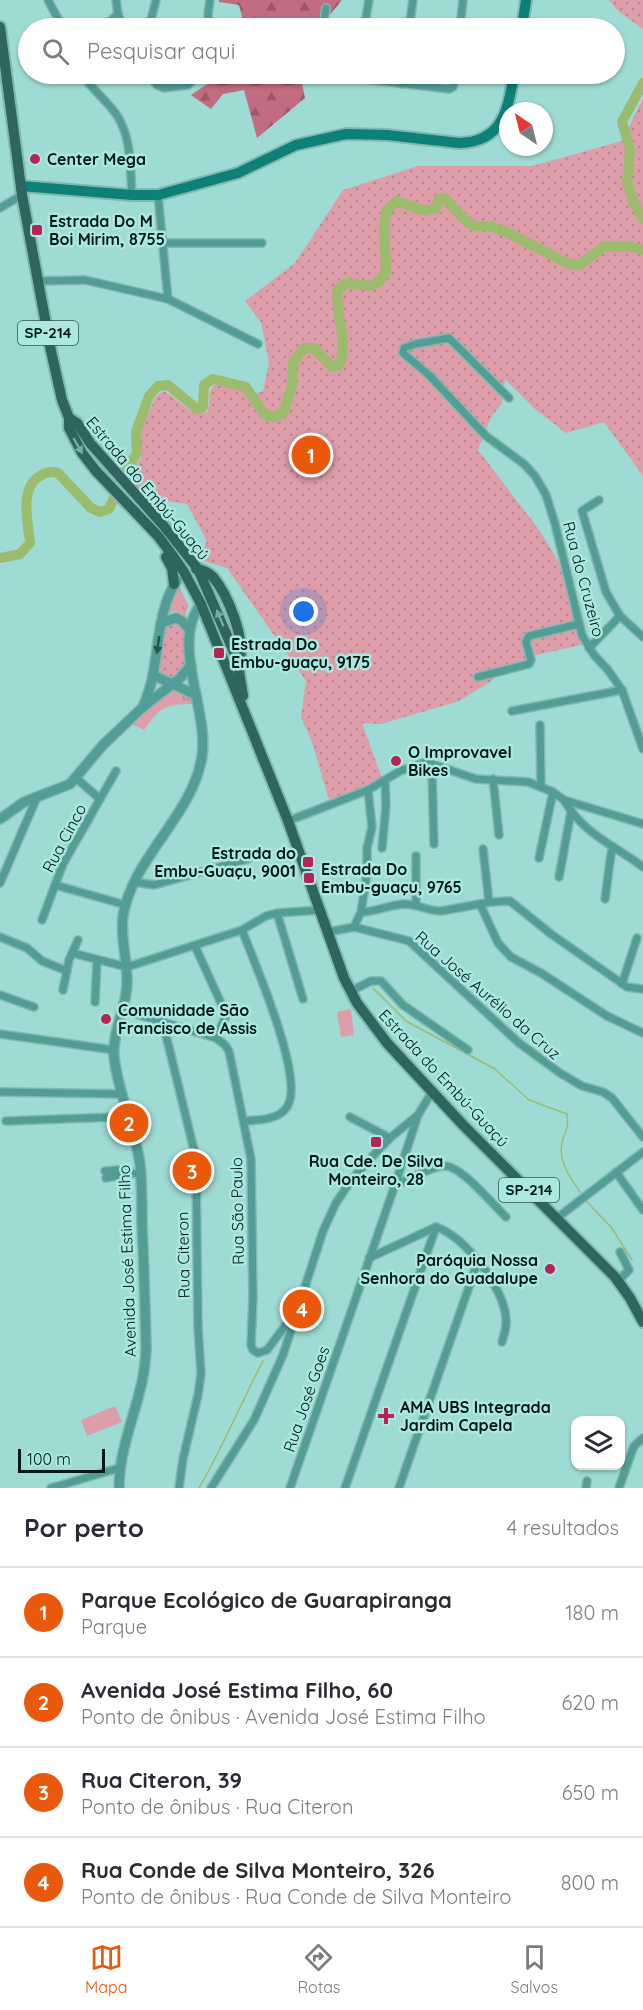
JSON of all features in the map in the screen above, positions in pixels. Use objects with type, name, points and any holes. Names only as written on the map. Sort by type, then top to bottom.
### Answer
[{"type":"main road","points":[[523,18],[526,0]]},
{"type":"main road","name":"SP-214","points":[[0,27],[26,187]]},
{"type":"main road","points":[[26,187],[158,195],[238,173],[296,145],[346,134],[371,134],[459,144],[471,143],[489,134],[505,115],[512,84]]},
{"type":"main road","name":"Estrada do Embú-Guaçú","points":[[26,187],[38,281],[62,400],[69,418],[69,428],[74,440],[96,471],[158,536],[184,572],[201,604],[288,821],[344,978],[351,991],[364,1014],[387,1043],[432,1092],[618,1281],[643,1322]]},
{"type":"main road","name":"Estrada do Embú-Guaçú","points":[[69,418],[77,423],[105,460],[145,504],[198,569],[239,663],[246,714]]},
{"type":"main road","points":[[139,516],[169,562],[174,584]]},
{"type":"main road","points":[[184,572],[198,569],[212,575],[227,603],[238,631],[241,647],[239,663]]},
{"type":"main road","points":[[201,604],[210,596]]},
{"type":"street","points":[[48,0],[58,18]]},
{"type":"street","points":[[116,0],[119,18]]},
{"type":"street","points":[[152,18],[156,0]]},
{"type":"street","points":[[208,18],[210,0]]},
{"type":"street","points":[[366,18],[369,0]]},
{"type":"street","points":[[410,18],[413,0]]},
{"type":"street","points":[[461,18],[464,0]]},
{"type":"street","points":[[324,18],[326,8]]},
{"type":"street","points":[[114,18],[118,14]]},
{"type":"street","points":[[90,84],[118,117],[124,128],[132,195]]},
{"type":"street","points":[[156,84],[164,88],[189,84]]},
{"type":"street","points":[[402,84],[449,89],[453,84]]},
{"type":"street","points":[[0,208],[26,187]]},
{"type":"street","points":[[158,195],[168,299]]},
{"type":"street","points":[[162,243],[262,243]]},
{"type":"street","points":[[38,281],[73,279],[96,281],[168,299],[258,344]]},
{"type":"street","name":"Rua do Cruzeiro","points":[[509,398],[449,338],[404,348],[403,353],[429,375],[486,436],[524,464],[535,476],[546,495],[579,624],[589,648],[622,690],[643,749]]},
{"type":"street","points":[[599,500],[585,508],[583,513],[604,587],[620,616],[643,637]]},
{"type":"street","points":[[143,707],[153,675],[161,623],[174,584],[184,572]]},
{"type":"street","name":"Avenida José Estima Filho","points":[[119,1488],[119,1468],[145,1366],[141,1173],[114,1050],[127,994],[127,968],[122,927],[126,905],[134,882],[184,802],[198,770],[204,739],[191,665],[189,629],[201,604]]},
{"type":"street","points":[[589,648],[620,616]]},
{"type":"street","points":[[161,623],[176,618],[189,629]]},
{"type":"street","points":[[478,677],[529,664],[531,660],[526,642],[529,636],[579,624]]},
{"type":"street","points":[[0,819],[24,802],[62,788],[76,778],[103,745],[143,707],[173,684],[191,665]]},
{"type":"street","points":[[153,675],[196,695]]},
{"type":"street","points":[[512,711],[622,690]]},
{"type":"street","points":[[540,725],[541,787]]},
{"type":"street","points":[[288,821],[368,790],[410,767],[431,767],[465,776],[528,782],[553,792],[564,801],[643,824]]},
{"type":"street","points":[[431,767],[434,844]]},
{"type":"street","name":"Rua Cinco","points":[[42,920],[63,864],[116,771]]},
{"type":"street","points":[[76,778],[100,799]]},
{"type":"street","points":[[492,779],[499,835]]},
{"type":"street","points":[[382,848],[386,806],[385,781]]},
{"type":"street","points":[[354,927],[361,912],[367,873],[367,848],[372,827],[368,790]]},
{"type":"street","points":[[539,858],[553,792]]},
{"type":"street","points":[[0,884],[37,797]]},
{"type":"street","points":[[564,801],[570,813],[590,832],[643,867]]},
{"type":"street","points":[[559,877],[570,813],[574,804]]},
{"type":"street","points":[[605,899],[610,854],[613,847]]},
{"type":"street","points":[[483,849],[489,902]]},
{"type":"street","points":[[416,856],[416,905]]},
{"type":"street","points":[[134,882],[154,885],[248,859]]},
{"type":"street","points":[[55,885],[126,905]]},
{"type":"street","points":[[361,912],[398,905],[416,905],[433,911],[441,911],[489,902],[512,902],[551,934],[622,984],[631,989],[643,989]]},
{"type":"street","points":[[480,904],[498,944],[511,957],[541,972],[607,1016],[643,1033]]},
{"type":"street","points":[[72,953],[127,968],[242,930],[266,916],[321,910]]},
{"type":"street","points":[[277,913],[303,999]]},
{"type":"street","name":"Rua José Aurélio da Cruz","points":[[328,932],[354,927],[409,941],[519,1043],[568,1078],[612,1098],[643,1137]]},
{"type":"street","points":[[242,930],[280,1032],[288,1067],[291,1100],[286,1109],[278,1115],[244,1121]]},
{"type":"street","points":[[0,937],[27,948],[42,961],[67,971]]},
{"type":"street","points":[[622,984],[637,938]]},
{"type":"street","points":[[63,990],[72,953],[78,940]]},
{"type":"street","points":[[123,1010],[216,1038],[226,1016],[195,946]]},
{"type":"street","points":[[95,1002],[98,961]]},
{"type":"street","points":[[351,991],[377,980],[381,981],[403,1005],[468,1050]]},
{"type":"street","points":[[0,995],[34,1007]]},
{"type":"street","name":"Rua Citeron","points":[[163,1023],[196,1158],[198,1327],[201,1374],[179,1488]]},
{"type":"street","points":[[0,1034],[114,1050]]},
{"type":"street","name":"Rua São Paulo","points":[[216,1038],[229,1051],[251,1159],[253,1296],[251,1345],[253,1350],[258,1353],[267,1350],[297,1310]]},
{"type":"street","points":[[0,1092],[123,1094]]},
{"type":"street","points":[[211,1488],[255,1420],[283,1355],[323,1231],[336,1203],[350,1182],[390,1138],[417,1115],[432,1092]]},
{"type":"street","points":[[6,1121],[116,1117],[128,1114]]},
{"type":"street","name":"Rua José Goes","points":[[290,1488],[417,1115]]},
{"type":"street","points":[[350,1117],[390,1138]]},
{"type":"street","points":[[557,1218],[643,1152]]},
{"type":"street","points":[[395,1185],[438,1167],[450,1166],[506,1217]]},
{"type":"street","points":[[616,1172],[643,1210]]},
{"type":"street","points":[[105,1174],[141,1173]]},
{"type":"street","points":[[369,1258],[436,1227],[447,1231],[478,1261],[497,1288],[506,1318],[502,1342]]},
{"type":"street","points":[[345,1488],[436,1227]]},
{"type":"street","points":[[618,1281],[629,1270],[620,1252]]},
{"type":"street","points":[[399,1488],[478,1261]]},
{"type":"street","points":[[619,1488],[634,1446],[643,1438]]},
{"type":"street","points":[[51,1488],[119,1468]]},
{"type":"green space","points":[[219,0],[342,0],[329,16],[324,18],[242,18],[239,5],[219,2]]},
{"type":"green space","points":[[609,0],[643,0],[643,29],[618,11]]},
{"type":"green space","points":[[207,84],[302,84],[305,98],[257,138],[244,90],[223,94],[211,109],[191,95]]},
{"type":"green space","points":[[643,98],[643,476],[604,422],[566,433],[535,409],[505,379],[502,403],[490,419],[478,450],[540,531],[564,571],[586,644],[536,655],[498,674],[493,680],[459,701],[381,724],[362,723],[383,781],[330,803],[312,742],[301,717],[306,681],[227,568],[200,560],[207,541],[187,504],[152,497],[138,489],[129,474],[141,459],[140,433],[155,398],[163,391],[189,409],[201,413],[208,412],[210,392],[214,385],[236,387],[251,395],[263,391],[269,363],[261,322],[245,301],[295,263],[343,190],[418,166],[532,166],[622,141]]},
{"type":"green space","points":[[178,584],[188,605],[185,617],[176,611],[168,613]]},
{"type":"green space","points":[[171,619],[189,630],[191,664],[173,683],[154,675],[161,626]]},
{"type":"green space","points":[[173,690],[186,693],[193,704],[164,708],[144,730],[132,724],[161,696]]},
{"type":"green space","points":[[351,1009],[354,1035],[341,1037],[337,1012]]},
{"type":"green space","points":[[115,1406],[122,1422],[87,1436],[81,1420]]},
{"type":"waterway","points":[[643,83],[622,122],[630,150],[627,182],[634,203],[643,219]]},
{"type":"waterway","points":[[0,558],[20,554],[30,543],[27,497],[33,481],[44,474],[58,473],[91,508],[100,512],[109,509],[137,453],[136,432],[149,396],[158,386],[168,385],[197,409],[203,407],[204,385],[213,379],[246,387],[265,415],[275,417],[283,413],[292,386],[293,362],[304,348],[314,348],[332,367],[339,365],[343,346],[337,299],[338,289],[346,283],[370,286],[379,282],[386,272],[384,225],[387,210],[397,201],[425,211],[436,208],[439,199],[446,199],[473,226],[490,226],[506,232],[569,264],[579,265],[605,246],[633,247],[643,250]]},
{"type":"waterway","points":[[373,988],[406,1021],[495,1069],[529,1100],[567,1114],[567,1127],[561,1150],[562,1157],[572,1181],[580,1192]]},
{"type":"waterway","points":[[586,1201],[611,1227],[632,1260]]},
{"type":"waterway","points":[[199,1488],[263,1361]]},
{"type":"place","name":"Center Mega","points":[[35,159]]},
{"type":"place","name":"Estrada Do M Boi Mirim, 8755","points":[[37,230]]},
{"type":"place","name":"Parque Ecológico de Guarapiranga","points":[[311,455]]},
{"type":"place","name":"Estrada Do Embu-guaçu, 9175","points":[[219,653]]},
{"type":"place","name":"O Improvavel Bikes","points":[[396,761]]},
{"type":"place","name":"Estrada do Embu-Guaçu, 9001","points":[[308,862]]},
{"type":"place","name":"Estrada Do Embu-guaçu, 9765","points":[[309,878]]},
{"type":"place","name":"Comunidade São Francisco de Assis","points":[[106,1019]]},
{"type":"place","name":"Avenida José Estima Filho, 60","points":[[129,1123]]},
{"type":"place","name":"Rua Cde. De Silva Monteiro, 28","points":[[376,1142]]},
{"type":"place","name":"Rua Citeron, 39","points":[[192,1171]]},
{"type":"place","name":"Paróquia Nossa Senhora do Guadalupe","points":[[550,1269]]},
{"type":"place","name":"Rua Conde de Silva Monteiro, 326","points":[[302,1309]]},
{"type":"place","name":"AMA UBS Integrada Jardim Capela","points":[[386,1416]]}]
